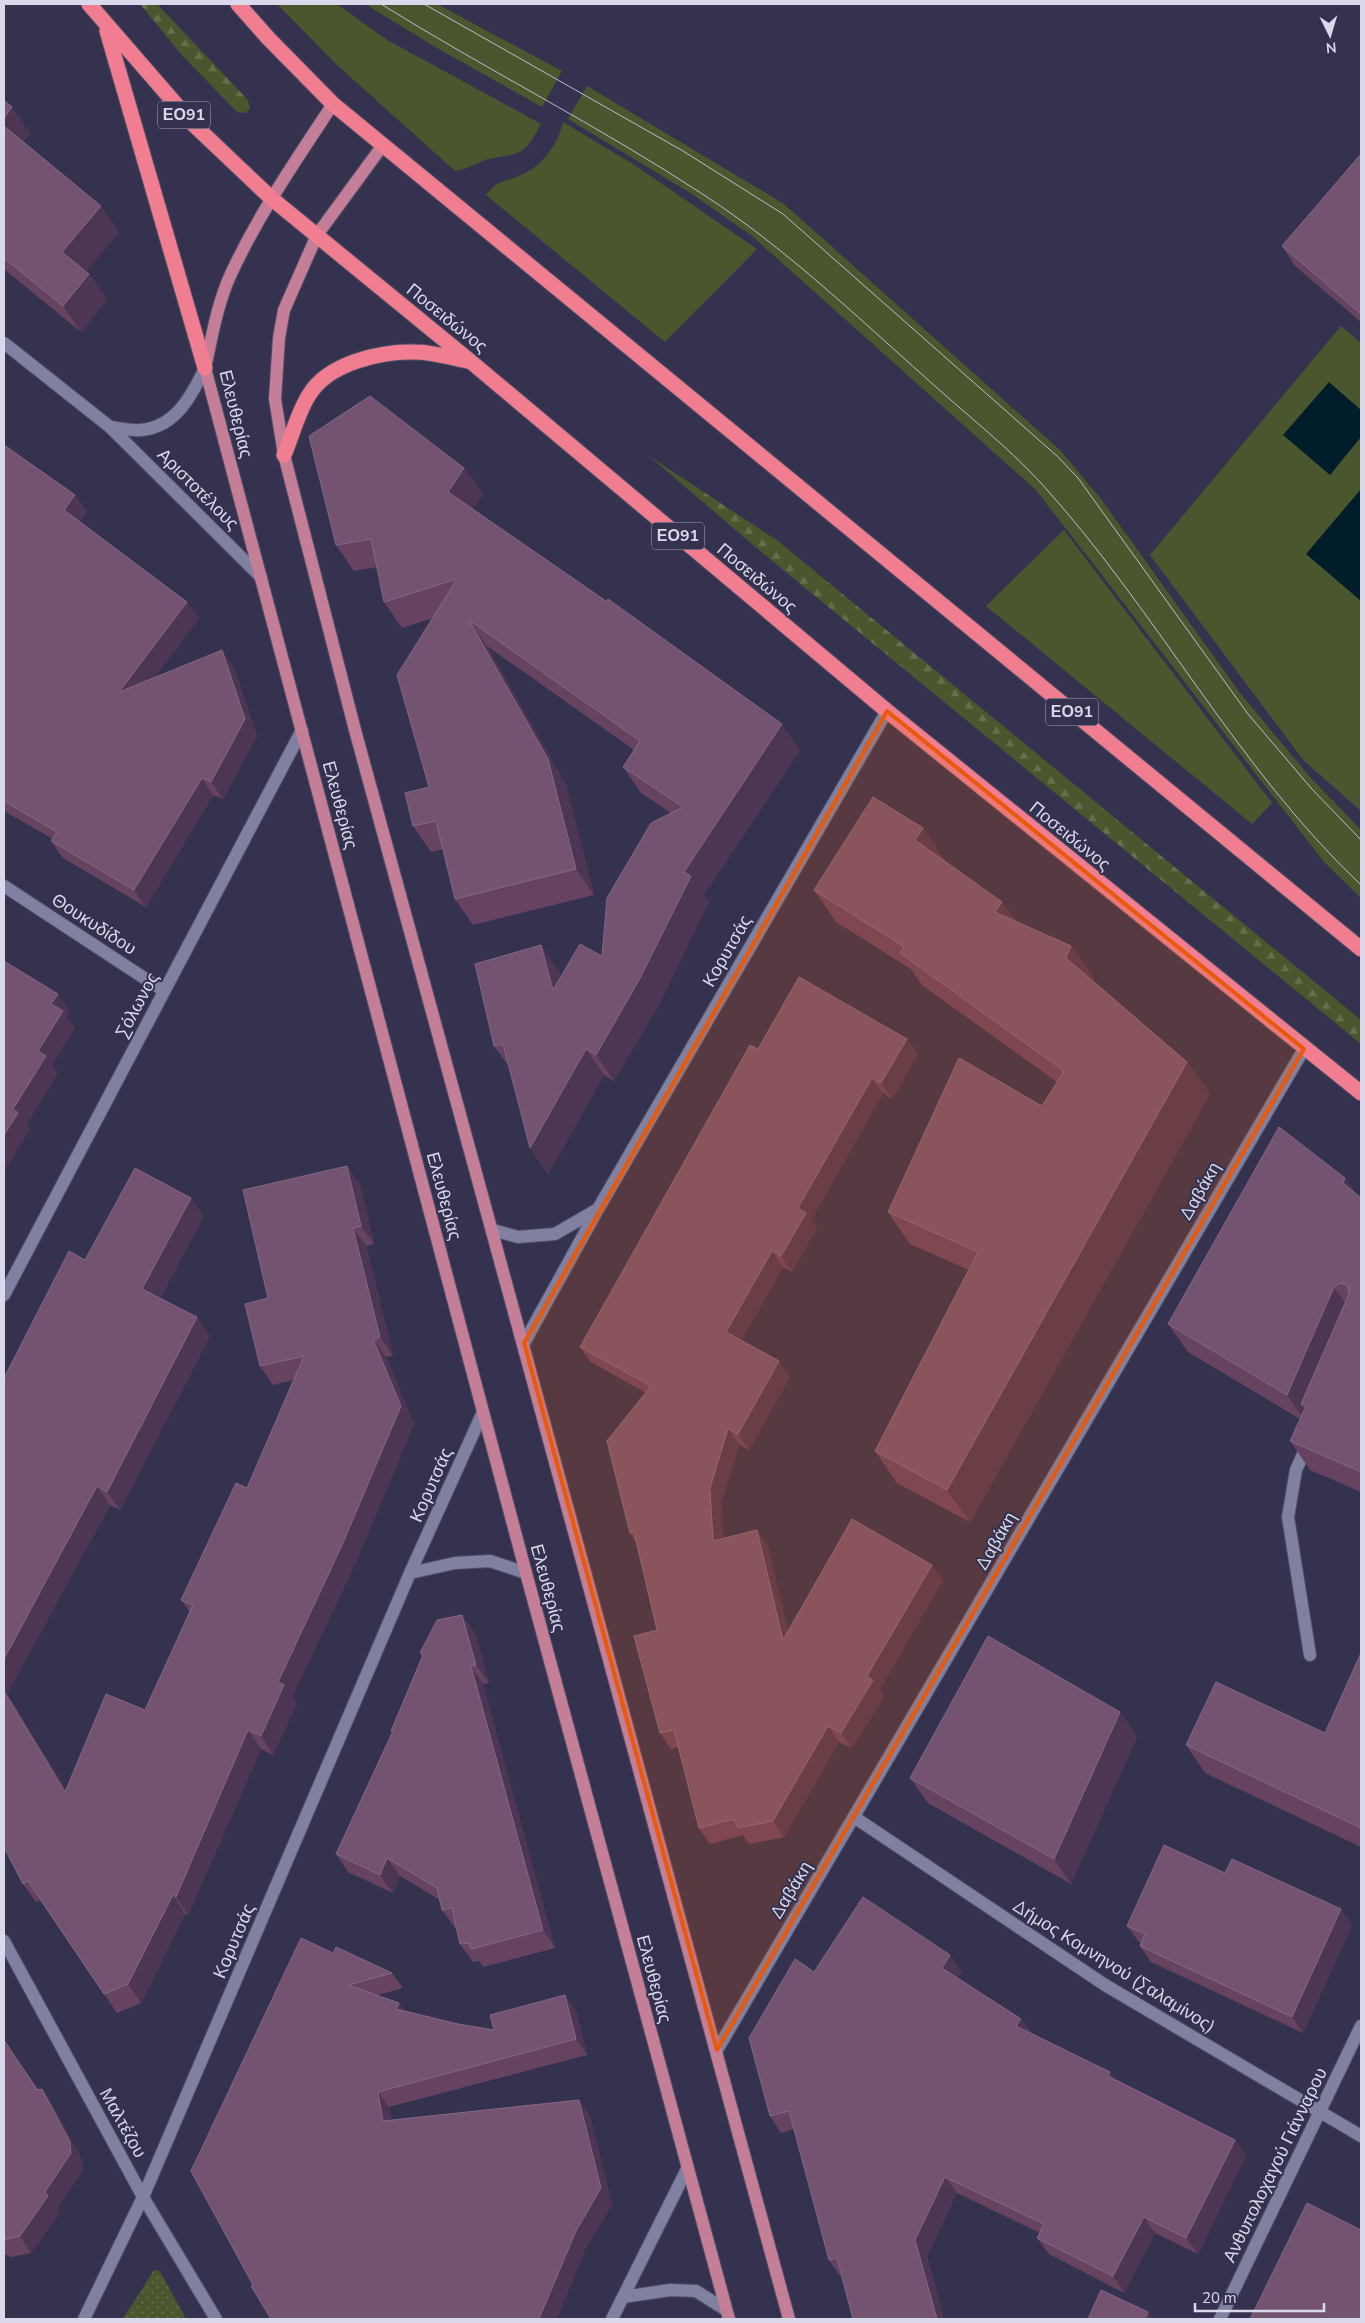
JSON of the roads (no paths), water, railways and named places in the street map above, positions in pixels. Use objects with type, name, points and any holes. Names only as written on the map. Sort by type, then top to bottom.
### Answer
[{"type":"highway","name":"Ποσειδώνος","points":[[89,4],[193,124],[271,198],[470,361],[886,711],[1361,1093]]},
{"type":"highway","name":"ΕΟ91","points":[[238,4],[269,39],[333,104],[1361,949]]},
{"type":"highway","points":[[105,24],[205,368]]},
{"type":"highway","points":[[284,455],[309,394],[326,377],[350,362],[385,354],[416,352],[470,361]]},
{"type":"main road","name":"Ελευθερίας","points":[[333,104],[271,198],[230,277],[219,307],[205,368],[526,1572],[687,2170],[728,2314]]},
{"type":"main road","name":"Ελευθερίας","points":[[384,145],[317,235],[284,310],[279,338],[275,399],[284,455],[355,730],[524,1343],[789,2319]]},
{"type":"street","name":"Αριστοτέλους","points":[[4,343],[110,427],[261,577]]},
{"type":"street","name":"Αριστοτέλους","points":[[110,427],[141,430],[162,424],[181,410],[205,368]]},
{"type":"street","name":"Κορυτσάς","points":[[524,1343],[598,1209],[886,711]]},
{"type":"street","name":"Σόλωνος","points":[[4,1295],[302,730]]},
{"type":"street","name":"Θουκυδίδου","points":[[4,886],[164,991]]},
{"type":"street","name":"Δαβάκη","points":[[717,2050],[1304,1048]]},
{"type":"street","name":"Κορυτσάς","points":[[493,1230],[518,1237],[555,1234],[598,1209]]},
{"type":"street","name":"Κορυτσάς","points":[[84,2319],[144,2197],[410,1573],[483,1412]]},
{"type":"street","points":[[1310,1655],[1288,1517],[1296,1470],[1311,1435]]},
{"type":"street","points":[[410,1573],[455,1563],[490,1561],[526,1572]]},
{"type":"street","name":"Δήμος Κομνηνού (Σαλαμίνος)","points":[[854,1817],[1105,1985],[1361,2136]]},
{"type":"street","name":"Μαλτέζου","points":[[4,1941],[144,2197],[216,2319]]},
{"type":"street","name":"Ανθυπολοχαγού Γιάνναρου","points":[[1220,2319],[1361,2026]]},
{"type":"street","points":[[612,2319],[687,2170]]},
{"type":"street","points":[[623,2297],[670,2290],[696,2291],[728,2314]]},
{"type":"water","points":[[1329,382],[1361,410],[1361,437],[1330,475],[1283,435]]},
{"type":"water","points":[[1361,489],[1361,601],[1306,554]]},
{"type":"tram line","points":[[381,4],[624,145],[734,215],[818,282],[999,442],[1040,482],[1082,531],[1122,582],[1274,790],[1316,839],[1361,885]]},
{"type":"tram line","points":[[424,4],[683,151],[783,214],[1057,456],[1078,478],[1248,714],[1311,788],[1361,840]]}]
